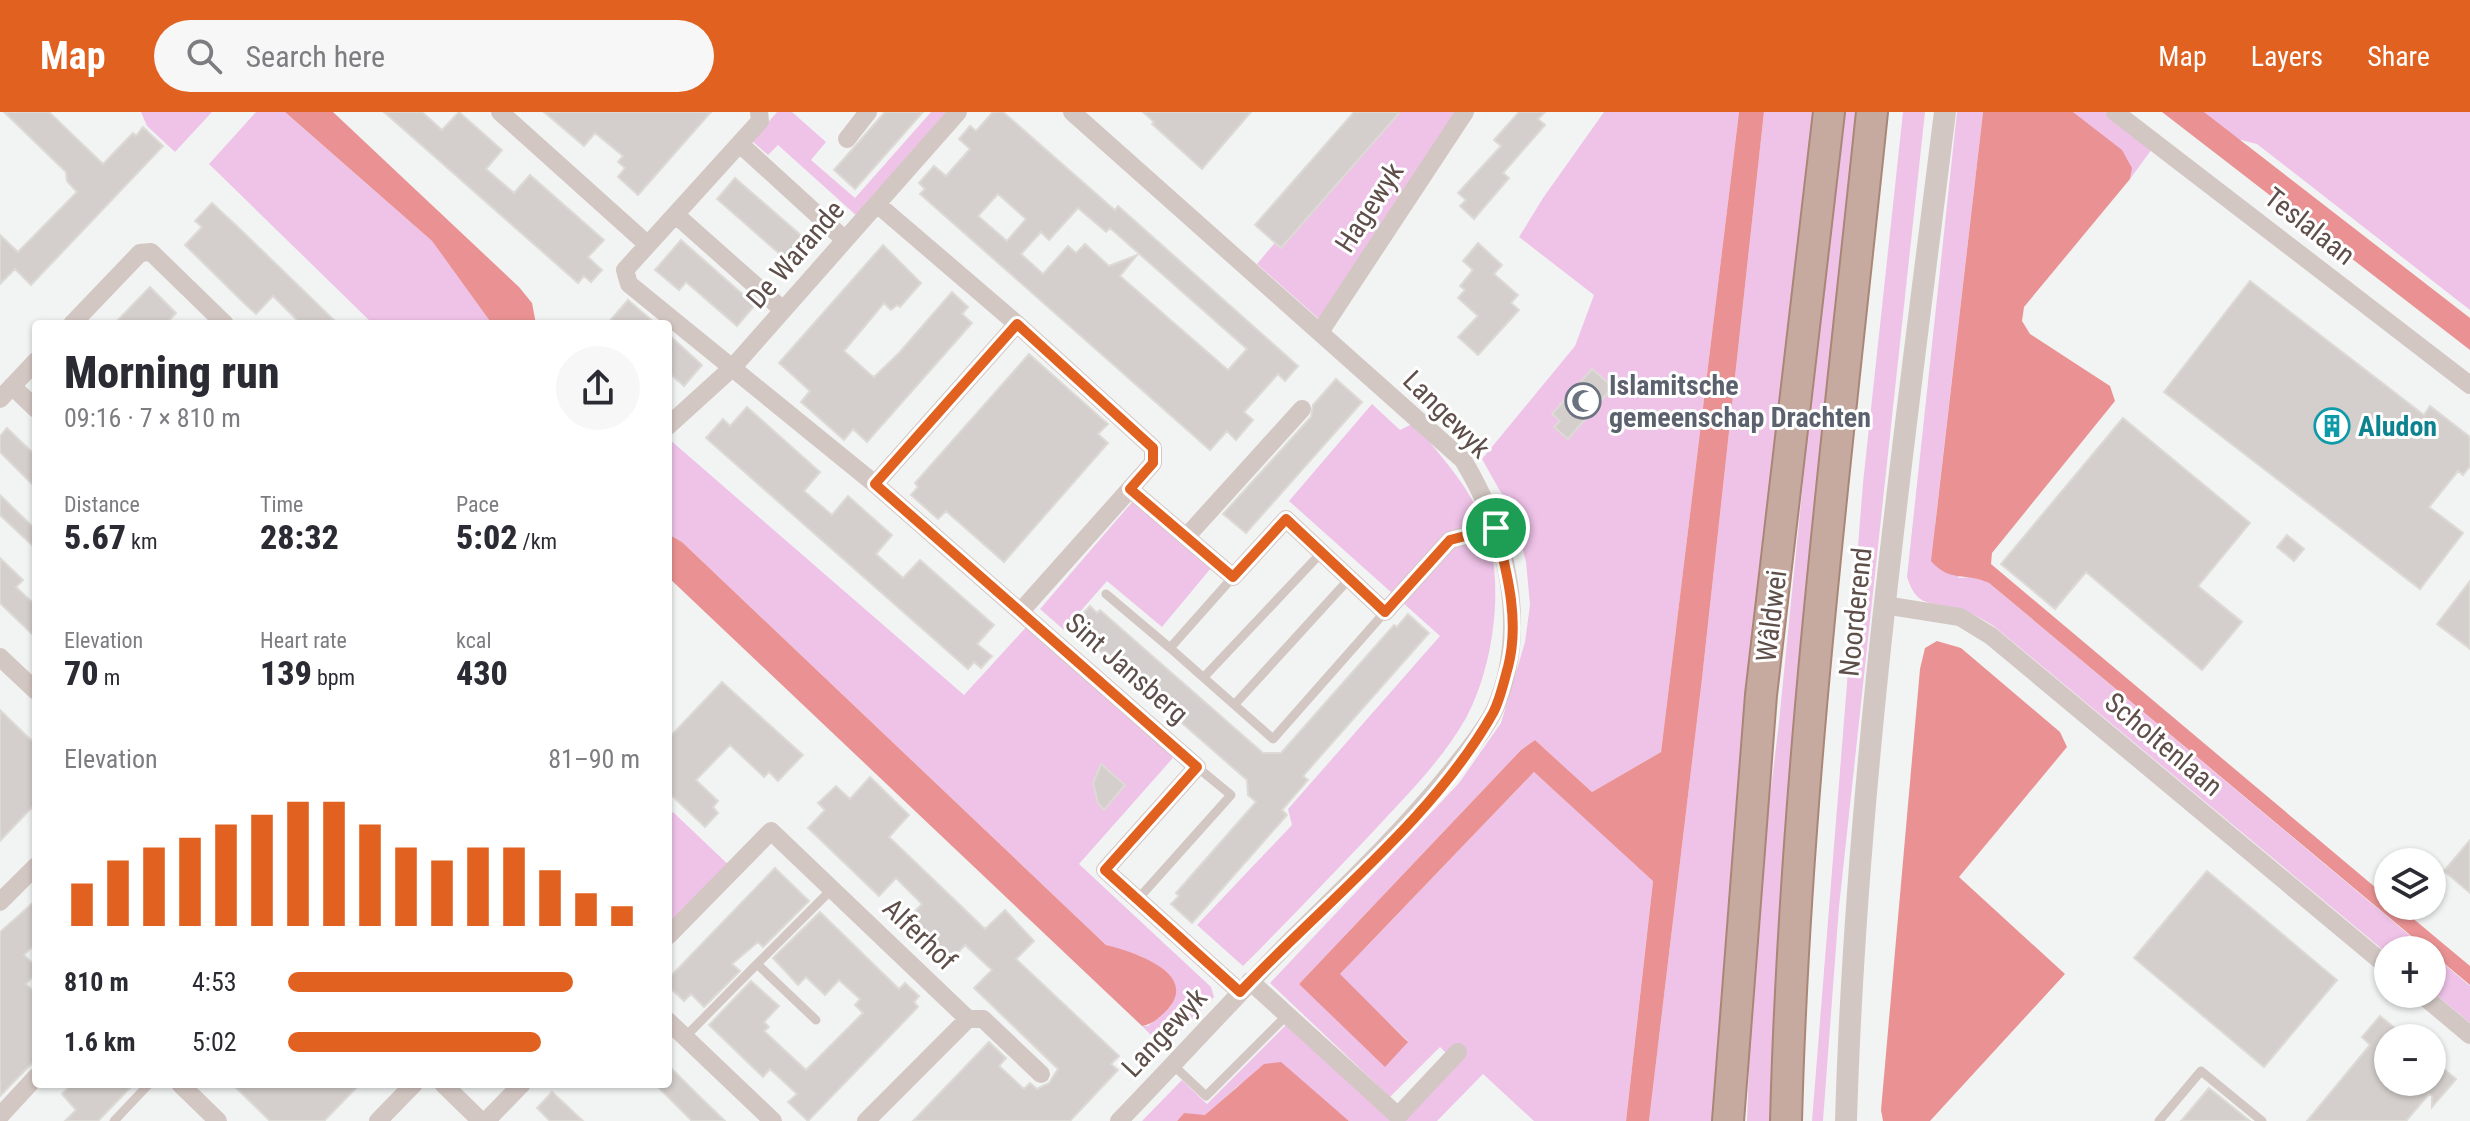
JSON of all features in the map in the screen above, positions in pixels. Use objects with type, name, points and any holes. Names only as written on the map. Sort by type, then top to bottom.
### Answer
[{"type":"highway","name":"Wâldwei","points":[[1728,1121],[1761,695],[1829,112]]},
{"type":"highway","name":"Wâldwei","points":[[1786,1121],[1795,905],[1808,737],[1872,112]]},
{"type":"street","points":[[500,112],[647,244],[760,121],[759,112]]},
{"type":"street","points":[[847,139],[868,112]]},
{"type":"street","name":"De Warande","points":[[672,423],[733,367],[958,112]]},
{"type":"street","name":"Langewyk","points":[[1072,112],[1463,460],[1481,490],[1496,528],[1511,591],[1509,664],[1494,711],[1416,816],[1245,987],[1119,1121]]},
{"type":"street","name":"Hagewyk","points":[[1320,332],[1465,112]]},
{"type":"street","name":"Noorderend","points":[[1846,1121],[1849,1006],[1884,605],[1945,112]]},
{"type":"street","name":"Teslalaan","points":[[2115,112],[2470,385]]},
{"type":"street","points":[[740,144],[845,240]]},
{"type":"street","name":"Sint Jansberg","points":[[877,204],[1017,324],[1153,448],[1153,463],[1021,611]]},
{"type":"street","points":[[676,215],[783,310]]},
{"type":"street","name":"Sint Jansberg","points":[[647,244],[625,270],[629,284],[875,484],[1197,767]]},
{"type":"street","points":[[76,320],[140,253],[151,252],[221,320]]},
{"type":"street","points":[[875,484],[1017,324]]},
{"type":"street","points":[[32,365],[6,392],[32,407]]},
{"type":"street","points":[[1187,536],[1302,409]]},
{"type":"street","points":[[1130,489],[1233,577]]},
{"type":"street","name":"Sint Jansberg","points":[[1233,577],[1286,519],[1385,612],[1450,540],[1496,528]]},
{"type":"street","name":"Scholtenlaan","points":[[1884,605],[1960,617],[1991,636],[2374,955]]},
{"type":"street","points":[[0,657],[32,687]]},
{"type":"street","points":[[1197,767],[1105,870],[1245,987],[1287,1015],[1399,1118],[1458,1052]]},
{"type":"street","name":"Alferhof","points":[[672,932],[771,831],[968,1019],[983,1019],[1041,1074]]},
{"type":"street","points":[[0,902],[32,879]]},
{"type":"street","points":[[2438,1008],[2470,1035]]},
{"type":"street","points":[[866,1121],[968,1019]]},
{"type":"street","points":[[672,1025],[773,1121]]},
{"type":"street","points":[[0,1116],[32,1081]]},
{"type":"street","points":[[184,1088],[218,1121]]},
{"type":"street","points":[[378,1121],[410,1088]]},
{"type":"street","points":[[447,1088],[484,1121],[518,1088]]},
{"type":"lane","name":"Sint Jansberg","points":[[1204,677],[1322,552]]},
{"type":"lane","name":"Sint Jansberg","points":[[1233,577],[1170,648],[1273,739],[1385,612]]},
{"type":"lane","name":"Sint Jansberg","points":[[1235,704],[1350,578]]},
{"type":"lane","points":[[1106,594],[1170,648]]},
{"type":"lane","name":"Sint Jansberg","points":[[1138,899],[1231,795],[1197,767]]},
{"type":"lane","points":[[685,1037],[832,889]]},
{"type":"lane","points":[[757,964],[816,1020]]},
{"type":"lane","points":[[1173,1065],[1206,1096],[1287,1015]]},
{"type":"lane","points":[[2159,1121],[2201,1071],[2262,1121]]},
{"type":"lane","points":[[114,1121],[145,1088]]},
{"type":"shaded area","points":[[141,112],[212,112],[175,152],[147,126]]},
{"type":"shaded area","points":[[256,112],[285,112],[432,241],[489,320],[369,320],[209,164]]},
{"type":"shaded area","points":[[285,112],[333,112],[519,287],[532,303],[535,320],[489,320],[432,241]]},
{"type":"shaded area","points":[[777,112],[792,112],[826,142],[811,160],[855,198],[931,112],[952,112],[858,217],[778,145],[768,155],[752,141]]},
{"type":"shaded area","points":[[1384,112],[1455,112],[1319,319],[1257,264]]},
{"type":"shaded area","points":[[1604,112],[1739,112],[1661,752],[1592,792],[1535,740],[1521,750],[1299,984],[1408,1041],[1339,975],[1534,772],[1653,880],[1626,1121],[1534,1121],[1483,1074],[1437,1121],[1402,1121],[1457,1064],[1440,1047],[1390,1097],[1270,983],[1459,783],[1501,723],[1525,642],[1530,605],[1526,562],[1514,516],[1482,459],[1575,346],[1594,295],[1519,237]]},
{"type":"shaded area","points":[[1739,112],[1764,112],[1702,679],[1649,1121],[1626,1121],[1653,881],[1534,772],[1340,974],[1408,1042],[1385,1067],[1299,984],[1521,750],[1535,740],[1592,792],[1661,752]]},
{"type":"shaded area","points":[[1764,112],[1818,112],[1728,923],[1716,1121],[1649,1121],[1702,679]]},
{"type":"shaded area","points":[[1840,112],[1863,112],[1777,1121],[1747,1121],[1754,931],[1779,722]]},
{"type":"shaded area","points":[[1903,112],[1925,112],[1839,907],[1823,1121],[1812,1121],[1863,483]]},
{"type":"shaded area","points":[[1957,112],[1983,112],[1935,525],[1959,578],[1977,577],[1989,583],[2374,906],[2374,920],[2391,920],[2410,936],[2374,936],[2374,942],[1995,627],[1955,608],[1925,602],[1915,594],[1907,577]]},
{"type":"shaded area","points":[[1983,112],[2073,112],[2122,150],[2132,168],[2130,179],[2024,307],[2022,321],[2030,334],[2110,386],[2115,401],[1992,553],[1991,564],[2374,886],[2374,905],[1989,583],[1952,575],[1931,561]]},
{"type":"shaded area","points":[[2073,112],[2105,112],[2152,149],[2130,179],[2131,168]]},
{"type":"shaded area","points":[[2162,112],[2204,112],[2470,318],[2470,350]]},
{"type":"shaded area","points":[[2192,112],[2470,112],[2470,310],[2257,144],[2221,135]]},
{"type":"shaded area","points":[[1372,404],[1400,430],[1414,423],[1475,504],[1489,540],[1494,565],[1494,619],[1490,646],[1476,696],[1445,750],[1370,835],[1243,966],[1197,925],[1292,825],[1288,809],[1440,636],[1289,501]]},
{"type":"shaded area","points":[[672,442],[964,695],[1028,625],[1172,752],[1172,759],[1079,864],[1211,987],[1214,997],[1164,1048],[1142,1026],[1148,1026],[1171,1006],[1143,957],[1106,945],[682,542],[672,536]]},
{"type":"shaded area","points":[[1133,501],[1211,568],[1162,627],[1107,581],[1064,630],[1040,609]]},
{"type":"shaded area","points":[[672,536],[682,542],[1106,945],[1145,958],[1169,974],[1175,984],[1176,996],[1168,1009],[1153,1022],[1142,1026],[672,581]]},
{"type":"shaded area","points":[[1937,641],[1961,648],[2060,732],[2067,747],[1959,877],[2065,974],[1930,1121],[1883,1121],[1881,1110],[1920,669],[1925,648]]},
{"type":"shaded area","points":[[672,813],[735,871],[672,930]]},
{"type":"shaded area","points":[[2392,920],[2415,920],[2434,936],[2411,936]]},
{"type":"shaded area","points":[[2446,946],[2470,966],[2470,985],[2446,965]]},
{"type":"shaded area","points":[[2446,966],[2470,986],[2470,1023],[2446,1003]]},
{"type":"shaded area","points":[[1288,1023],[1393,1121],[1349,1121],[1280,1063],[1239,1085],[1205,1116],[1184,1113],[1177,1121],[1142,1121],[1182,1080],[1207,1104]]},
{"type":"shaded area","points":[[1281,1062],[1349,1121],[1177,1121],[1184,1113],[1205,1115],[1264,1064]]},
{"type":"building","points":[[4,112],[49,112],[103,164],[143,127],[163,146],[31,285],[15,269],[0,284],[0,235],[18,252],[77,192],[67,181],[66,172]]},
{"type":"building","points":[[384,112],[422,112],[442,130],[459,112],[502,150],[486,169],[514,193],[530,175],[604,240],[588,257],[602,270],[591,282],[584,276],[578,283]]},
{"type":"building","points":[[544,112],[711,112],[638,195],[618,177],[625,168],[618,162],[623,156],[595,133],[584,146]]},
{"type":"building","points":[[885,112],[923,112],[855,189],[834,170]]},
{"type":"building","points":[[993,112],[1003,112],[1115,210],[1118,206],[1298,366],[1285,381],[1278,374],[1244,412],[1253,420],[1236,440],[1227,431],[1210,450],[920,194],[925,189],[919,183],[934,166],[946,176],[970,149],[959,139],[970,126],[976,131]],"holes":[[[998,194],[1026,219],[1007,241],[978,216]],[[1078,208],[1106,232],[1110,228],[1247,349],[1228,370],[1120,276],[1137,255],[1109,266],[1085,244],[1076,253],[1068,246],[1043,274],[1021,254],[1041,232],[1049,240]]]},
{"type":"building","points":[[1143,112],[1251,112],[1202,169]]},
{"type":"building","points":[[1354,112],[1400,112],[1281,248],[1255,225]]},
{"type":"building","points":[[1519,112],[1545,112],[1538,119],[1545,125],[1503,173],[1509,178],[1474,219],[1460,206],[1466,200],[1458,193],[1501,146],[1494,140]]},
{"type":"building","points":[[735,178],[810,243],[791,264],[717,199]]},
{"type":"building","points":[[212,203],[334,320],[297,320],[273,296],[256,314],[185,245],[202,227],[195,221]]},
{"type":"building","points":[[681,240],[755,305],[737,326],[686,282],[679,290],[655,270]]},
{"type":"building","points":[[1478,243],[1502,265],[1494,274],[1518,295],[1511,303],[1519,310],[1478,355],[1458,337],[1478,316],[1458,298],[1465,290],[1460,286],[1473,270],[1463,261]]},
{"type":"building","points":[[883,245],[921,283],[900,307],[897,305],[891,310],[884,303],[844,351],[871,375],[874,377],[899,353],[952,292],[968,307],[962,314],[972,323],[867,442],[853,429],[844,440],[801,402],[810,391],[779,363]]},
{"type":"building","name":"Aludon","points":[[2250,281],[2424,415],[2430,406],[2470,437],[2470,466],[2463,475],[2458,471],[2429,507],[2463,533],[2420,589],[2164,392]]},
{"type":"building","points":[[150,287],[176,313],[170,320],[118,320]]},
{"type":"building","points":[[628,300],[651,320],[610,320]]},
{"type":"building","points":[[672,338],[702,365],[684,386],[672,376]]},
{"type":"building","points":[[1029,354],[1108,424],[1098,434],[1108,443],[1004,562],[946,511],[938,519],[911,495],[918,487],[915,483]]},
{"type":"building","name":"Islamitsche gemeenschap Drachten","points":[[1592,369],[1613,387],[1568,439],[1554,427],[1560,421],[1552,414]]},
{"type":"building","points":[[1336,379],[1362,402],[1246,533],[1223,514],[1311,417],[1313,405]]},
{"type":"building","points":[[747,407],[820,472],[804,491],[832,515],[848,496],[892,535],[876,554],[903,578],[920,560],[994,625],[977,644],[992,656],[981,668],[974,662],[968,669],[706,438],[723,419],[730,426]]},
{"type":"building","points":[[2123,418],[2250,523],[2198,586],[2242,622],[2202,670],[2086,572],[2055,609],[2001,564]]},
{"type":"building","points":[[7,428],[32,452],[32,484],[0,452],[0,436]]},
{"type":"building","points":[[0,495],[32,526],[32,545],[0,515]]},
{"type":"building","points":[[2287,535],[2304,549],[2294,561],[2277,547]]},
{"type":"building","points":[[0,558],[23,580],[16,587],[32,602],[32,634],[0,603]]},
{"type":"building","points":[[2470,581],[2470,649],[2437,624]]},
{"type":"building","points":[[1090,606],[1097,613],[1100,610],[1263,753],[1281,753],[1394,625],[1397,627],[1408,614],[1429,633],[1303,776],[1308,780],[1282,810],[1287,815],[1192,923],[1171,904],[1179,896],[1176,893],[1256,802],[1248,795],[1247,780],[1071,626]]},
{"type":"building","points":[[722,682],[803,755],[778,781],[769,772],[764,777],[730,745],[696,780],[718,801],[713,807],[718,813],[705,827],[672,796],[672,735]]},
{"type":"building","points":[[0,710],[32,741],[32,807],[0,841]]},
{"type":"building","points":[[1101,764],[1125,785],[1104,810],[1098,803],[1093,783]]},
{"type":"building","points":[[870,777],[909,815],[889,837],[985,929],[1005,910],[1034,941],[1016,959],[1119,1056],[1111,1064],[1118,1070],[1070,1121],[913,1121],[989,1042],[1006,1058],[999,1066],[1024,1089],[1030,1083],[1037,1089],[1049,1083],[1058,1069],[974,988],[992,970],[965,945],[948,963],[905,922],[922,904],[896,878],[879,896],[808,828],[825,810],[818,803],[836,786],[850,799]]},
{"type":"building","points":[[2470,840],[2470,893],[2446,873],[2446,869]]},
{"type":"building","points":[[775,868],[809,901],[763,947],[758,942],[732,964],[740,971],[704,1007],[691,994],[684,1001],[672,990],[672,975]]},
{"type":"building","points":[[2207,871],[2337,980],[2264,1067],[2134,958]]},
{"type":"building","points":[[32,904],[32,947],[24,955],[32,963],[32,977],[26,984],[32,990],[32,1063],[0,1096],[0,932]]},
{"type":"building","points":[[820,912],[899,989],[905,983],[919,996],[914,1002],[918,1007],[808,1121],[788,1102],[797,1094],[770,1069],[763,1077],[709,1025],[751,981],[779,1006],[764,1022],[769,1027],[764,1031],[806,1070],[863,1013],[855,1005],[860,999],[839,980],[825,995],[806,977],[798,985],[773,958]]},
{"type":"building","points":[[2380,1016],[2390,1024],[2374,1024],[2374,1096],[2427,1096],[2406,1121],[2307,1121],[2370,1045],[2362,1037]]},
{"type":"building","points":[[672,1069],[725,1121],[692,1121],[659,1088],[672,1088]]},
{"type":"building","points":[[2446,1071],[2456,1079],[2446,1091]]},
{"type":"building","points":[[68,1088],[130,1088],[98,1121],[65,1121],[76,1110],[62,1094]]},
{"type":"building","points":[[236,1088],[356,1088],[324,1121],[270,1121]]},
{"type":"building","points":[[2209,1088],[2250,1121],[2181,1121]]},
{"type":"building","points":[[552,1092],[583,1121],[550,1121],[537,1108]]},
{"type":"building","points":[[2432,1096],[2441,1096],[2432,1107]]},
{"type":"place","name":"Islamitsche gemeenschap Drachten","points":[[1583,401]]},
{"type":"place","name":"Aludon","points":[[2332,426]]},
{"type":"route","points":[[1017,324],[1153,448],[1153,463],[1130,489],[1233,577],[1286,519],[1385,612],[1450,540],[1496,528],[1511,591],[1512,635],[1509,664],[1494,711],[1416,816],[1240,992],[1105,870],[1197,767],[875,484],[1017,324]]}]
